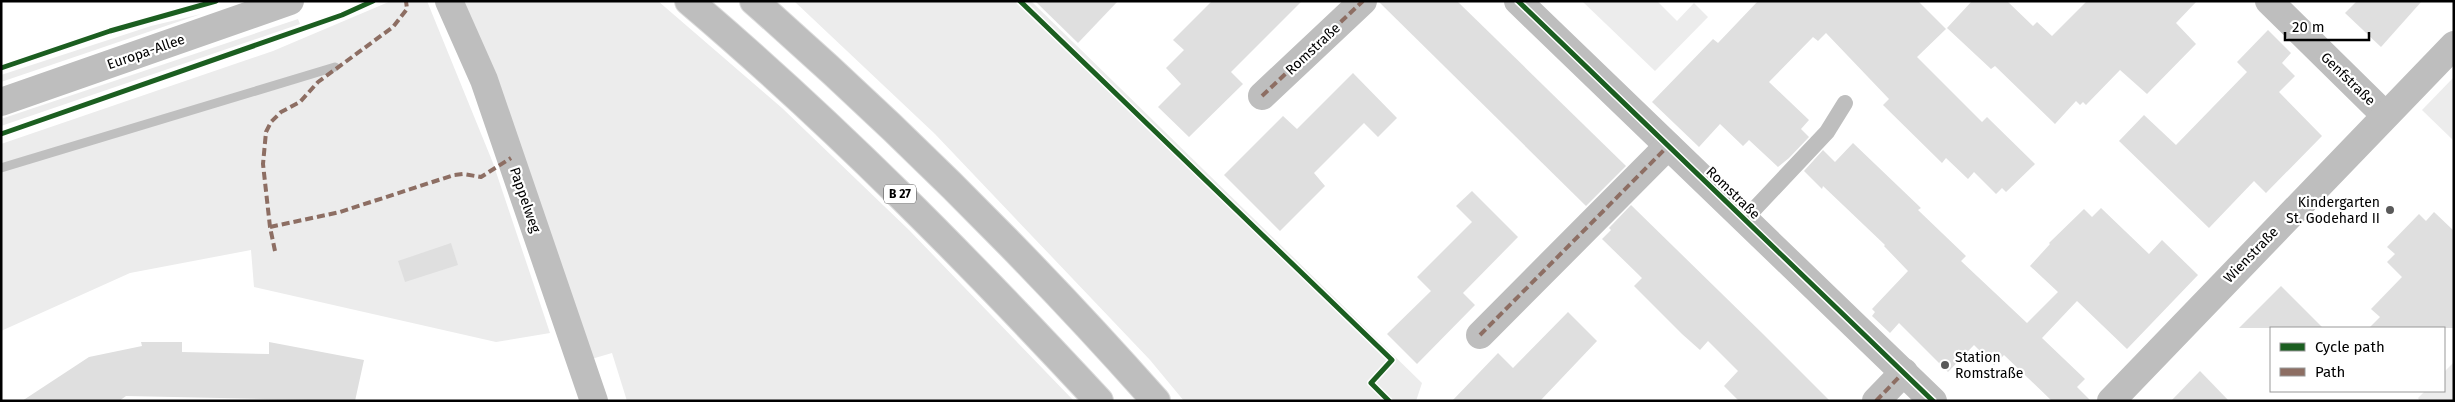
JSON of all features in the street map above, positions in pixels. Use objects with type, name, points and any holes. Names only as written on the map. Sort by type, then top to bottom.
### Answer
[{"type":"main road","name":"Europa-Allee","points":[[1,102],[290,1]]},
{"type":"main road","name":"Pappelweg","points":[[449,1],[484,80],[594,401]]},
{"type":"main road","name":"B 27","points":[[689,1],[813,112],[904,197],[1099,401]]},
{"type":"main road","points":[[754,1],[847,85],[991,223],[1156,401]]},
{"type":"main road","name":"Romstraße","points":[[1262,96],[1363,1]]},
{"type":"main road","name":"Romstraße","points":[[1518,1],[1933,401]]},
{"type":"main road","name":"Genfstraße","points":[[2269,1],[2385,115]]},
{"type":"main road","name":"Wienstraße","points":[[2112,401],[2454,45]]},
{"type":"main road","points":[[1480,336],[1668,146]]},
{"type":"main road","points":[[1876,401],[1904,372]]},
{"type":"lane","name":"Romstraße","points":[[1745,219],[1827,132],[1845,103]]},
{"type":"shaded area","points":[[391,1],[427,1],[493,163],[550,333],[496,342],[254,287],[251,250],[130,273],[1,331],[1,144],[273,51]]},
{"type":"shaded area","points":[[463,1],[658,1],[782,108],[909,230],[1074,401],[627,401],[612,353],[588,360]]},
{"type":"shaded area","points":[[794,1],[1031,1],[1422,383],[1416,401],[1184,401],[1150,360],[935,134]]},
{"type":"shaded area","points":[[1582,1],[1657,1],[1677,21],[1694,3],[1708,17],[1655,71]]},
{"type":"shaded area","points":[[201,14],[1,82],[1,75],[151,26]]},
{"type":"shaded area","points":[[298,19],[300,24],[1,126],[1,119]]},
{"type":"shaded area","points":[[2454,77],[2454,141],[2422,110]]},
{"type":"shaded area","points":[[2454,362],[2454,401],[2420,401],[2418,398],[2424,392],[2445,392],[2445,371]]},
{"type":"building","points":[[1035,1],[1118,1],[1078,43]]},
{"type":"building","points":[[1212,1],[1302,1],[1231,72],[1243,84],[1189,137],[1158,107],[1181,84],[1166,68],[1184,50],[1173,40]]},
{"type":"building","points":[[1378,1],[1457,1],[1626,166],[1586,206]]},
{"type":"building","points":[[1758,1],[1918,1],[1946,29],[1917,57],[1982,122],[1987,117],[2035,164],[2006,192],[2002,188],[1996,194],[1974,172],[1968,179],[1946,158],[1942,163],[1883,105],[1889,99],[1826,33],[1818,41],[1813,37],[1769,82],[1809,120],[1801,129],[1809,137],[1789,158],[1778,167],[1749,140],[1743,146],[1720,124],[1699,147],[1652,102],[1713,39],[1718,43]]},
{"type":"building","points":[[1972,1],[2007,1],[2033,26],[2037,22],[2052,36],[2087,1],[2197,1],[2176,23],[2196,44],[2147,94],[2120,70],[2086,105],[2083,102],[2080,105],[2076,101],[2055,124],[1995,66],[1991,69],[1947,28]]},
{"type":"building","points":[[2357,1],[2422,1],[2381,47],[2345,13]]},
{"type":"building","points":[[2268,30],[2291,53],[2282,63],[2295,76],[2279,92],[2322,136],[2266,193],[2254,181],[2209,228],[2119,141],[2144,115],[2176,145],[2247,72],[2237,62]]},
{"type":"building","points":[[1353,73],[1397,118],[1378,137],[1364,123],[1314,173],[1325,186],[1280,231],[1224,175],[1283,116],[1297,129]]},
{"type":"building","points":[[1853,143],[1921,208],[1918,210],[1966,256],[1961,261],[2027,323],[2058,292],[2030,266],[2049,243],[2084,209],[2092,217],[2101,208],[2149,254],[2162,240],[2198,275],[2127,349],[2077,301],[2042,338],[2085,379],[2077,387],[2091,401],[2052,401],[2004,355],[1994,365],[1974,345],[1948,372],[1899,323],[1890,333],[1872,316],[1875,312],[1872,309],[1908,271],[1885,245],[1823,186],[1822,189],[1804,171],[1823,150],[1835,162]]},
{"type":"building","points":[[1472,191],[1518,237],[1463,293],[1475,305],[1417,364],[1387,334],[1431,291],[1417,277],[1472,222],[1456,206]]},
{"type":"building","points":[[1631,205],[1830,401],[1739,401],[1724,386],[1738,371],[1708,341],[1700,350],[1682,334],[1634,286],[1642,278],[1602,239],[1611,230],[1609,228]]},
{"type":"building","points":[[2434,212],[2454,231],[2454,328],[2370,327],[2380,317],[2371,309],[2402,277],[2387,262],[2395,254],[2387,247],[2419,214],[2426,221]]},
{"type":"building","points":[[451,243],[458,265],[405,282],[398,261]]},
{"type":"building","points":[[2281,286],[2322,327],[2270,327],[2239,328]]},
{"type":"building","points":[[1568,312],[1597,341],[1540,401],[1452,401],[1498,353],[1513,368]]},
{"type":"building","points":[[141,342],[182,342],[182,352],[269,354],[269,342],[364,360],[355,401],[126,396],[119,401],[22,401],[89,357],[142,346]]},
{"type":"building","points":[[2200,371],[2229,401],[2171,401]]},
{"type":"waterway","points":[[1,168],[335,67]]},
{"type":"marked path","points":[[275,251],[270,227],[263,164],[266,132],[271,122],[281,112],[300,102],[318,82],[393,27],[407,9],[406,1]]},
{"type":"marked path","points":[[1262,96],[1363,1]]},
{"type":"marked path","points":[[1480,335],[1668,146]]},
{"type":"marked path","points":[[270,227],[340,212],[454,175],[463,174],[481,177],[511,158]]},
{"type":"marked path","points":[[1876,401],[1904,372]]},
{"type":"cycle path","points":[[1,68],[110,31],[216,1]]},
{"type":"cycle path","points":[[1,134],[342,15],[373,1]]},
{"type":"cycle path","points":[[1020,1],[1392,360],[1371,383],[1389,401]]},
{"type":"cycle path","points":[[1518,1],[1933,401]]},
{"type":"place","name":"Kindergarten St. Godehard II","points":[[2390,210]]},
{"type":"place","name":"Station Romstraße","points":[[1945,365]]}]
